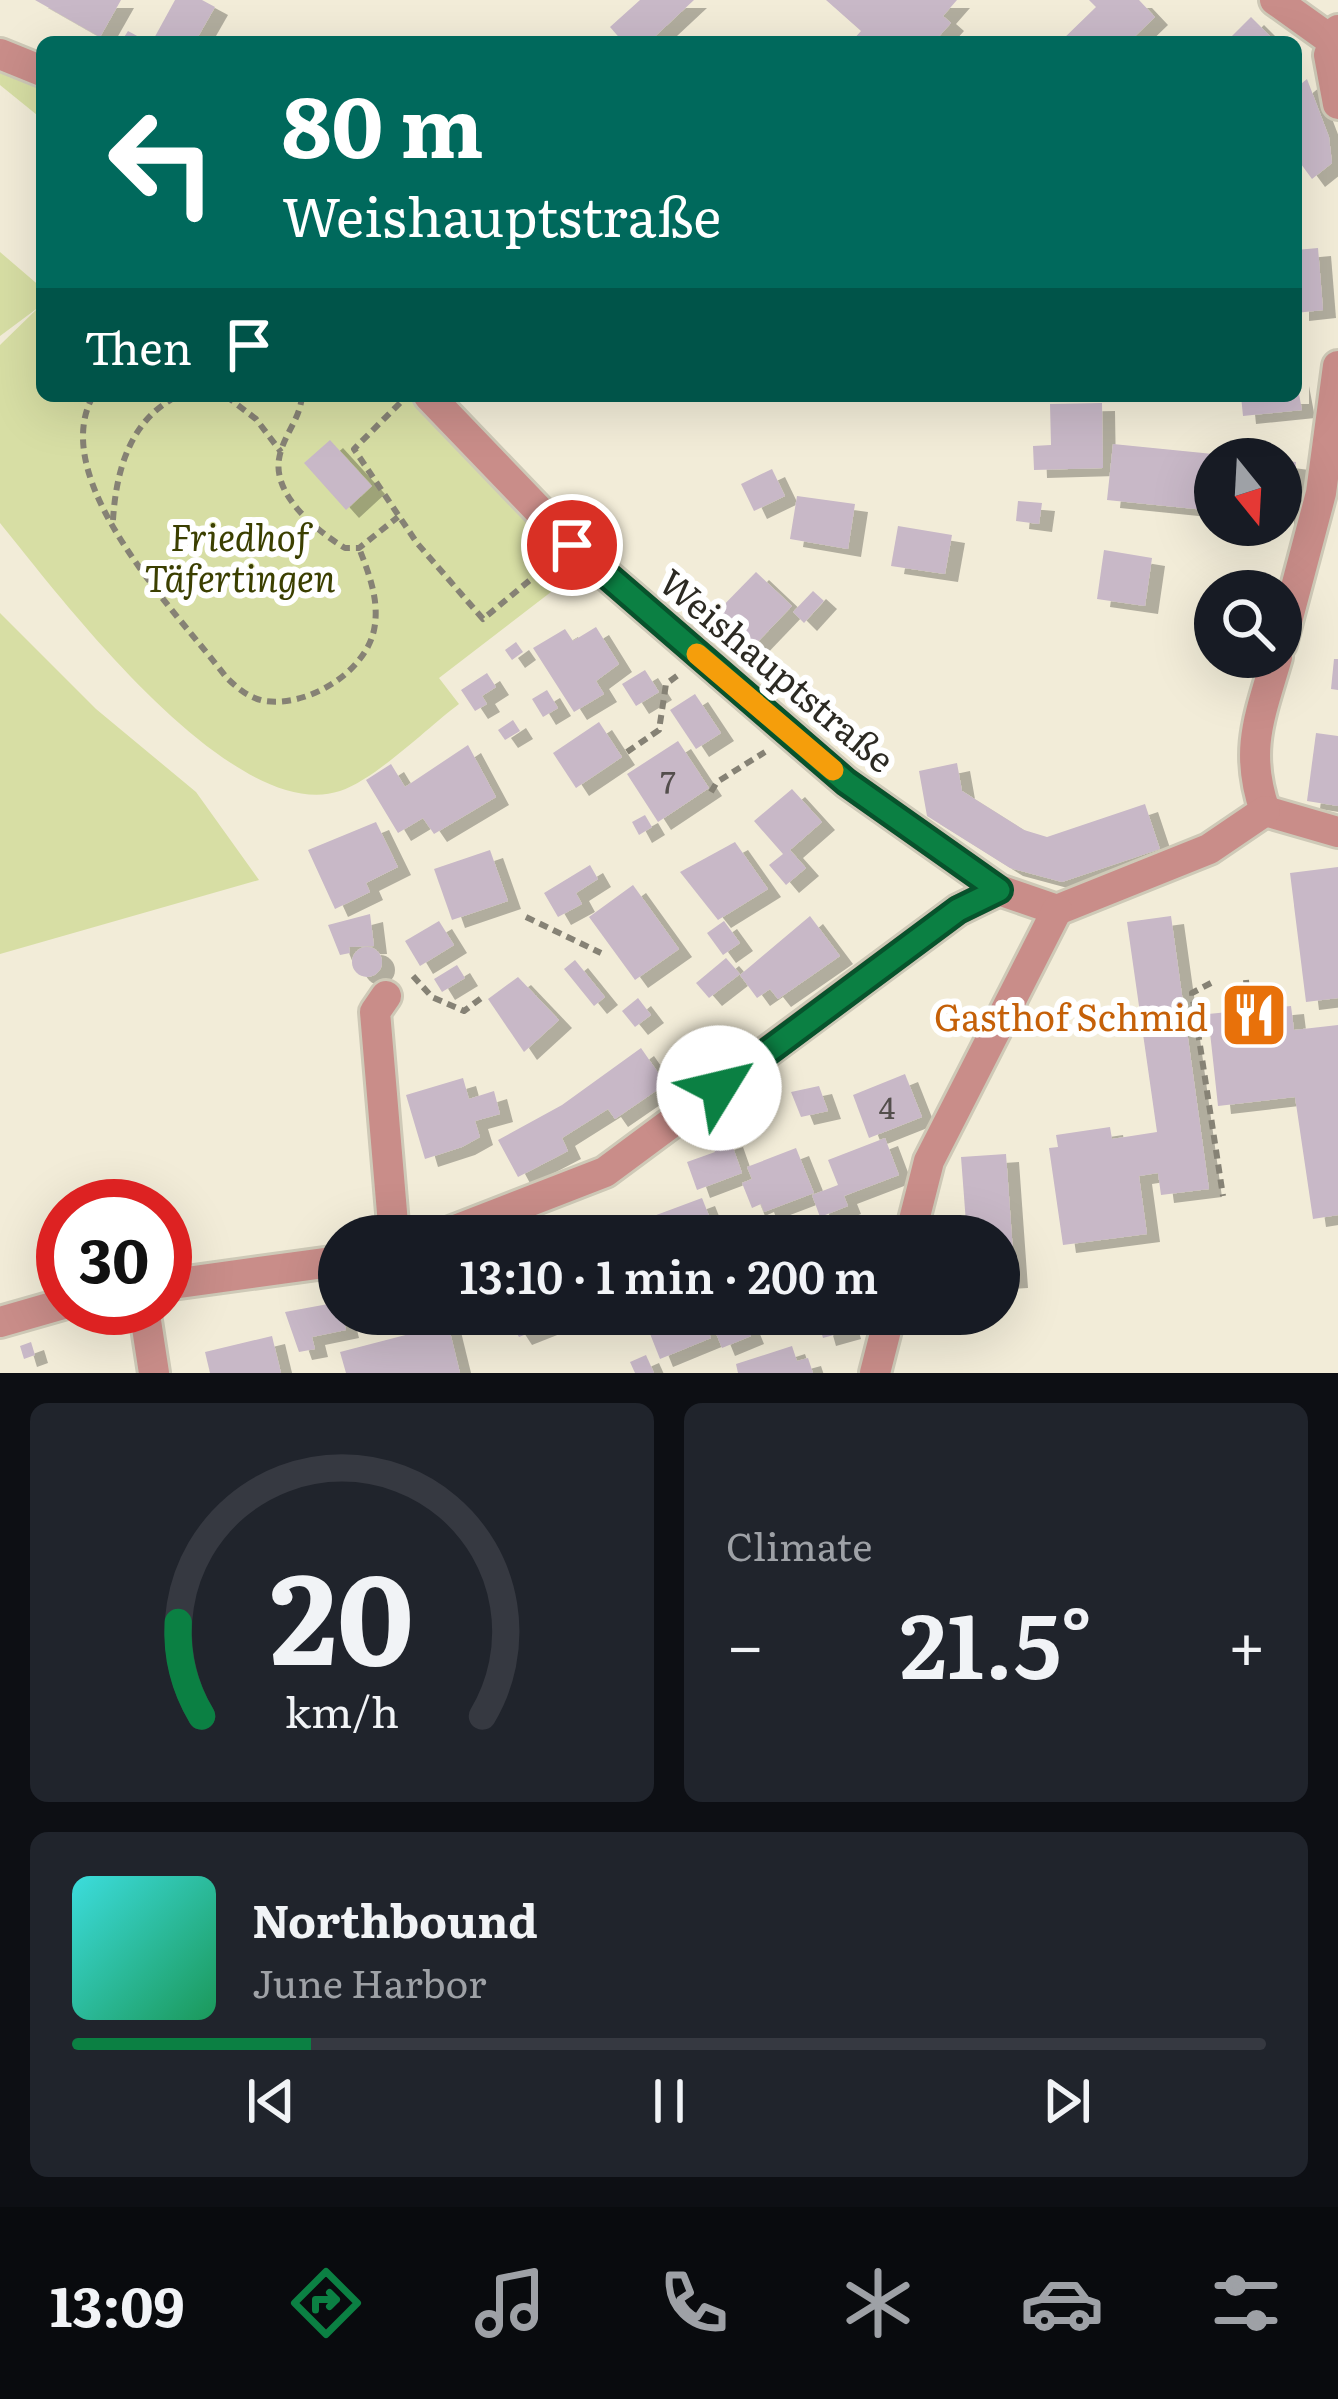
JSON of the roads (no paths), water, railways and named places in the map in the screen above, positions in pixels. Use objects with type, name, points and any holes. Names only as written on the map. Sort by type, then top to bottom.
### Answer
[{"type":"street","points":[[1275,0],[1335,35],[1330,71],[1338,104]]},
{"type":"street","points":[[0,54],[36,69]]},
{"type":"street","points":[[1301,570],[1321,493],[1338,366]]},
{"type":"street","name":"Weishauptstraße","points":[[435,402],[572,545],[846,782],[999,890],[1057,910]]},
{"type":"street","points":[[1265,811],[1253,776],[1252,745],[1271,678]]},
{"type":"street","points":[[1265,811],[1338,832]]},
{"type":"street","points":[[915,1215],[929,1161],[1057,910],[1209,850],[1265,811]]},
{"type":"street","points":[[494,1215],[605,1172],[958,910],[999,890]]},
{"type":"street","points":[[386,996],[375,1012],[392,1215]]},
{"type":"street","points":[[192,1281],[318,1264]]},
{"type":"street","points":[[0,1322],[36,1312]]},
{"type":"street","points":[[148,1335],[154,1373]]},
{"type":"street","points":[[874,1373],[884,1335]]},
{"type":"place","name":"Gasthof Schmid","points":[[1254,1015]]},
{"type":"park label","name":"Friedhof Täfertingen","points":[[240,556]]}]
